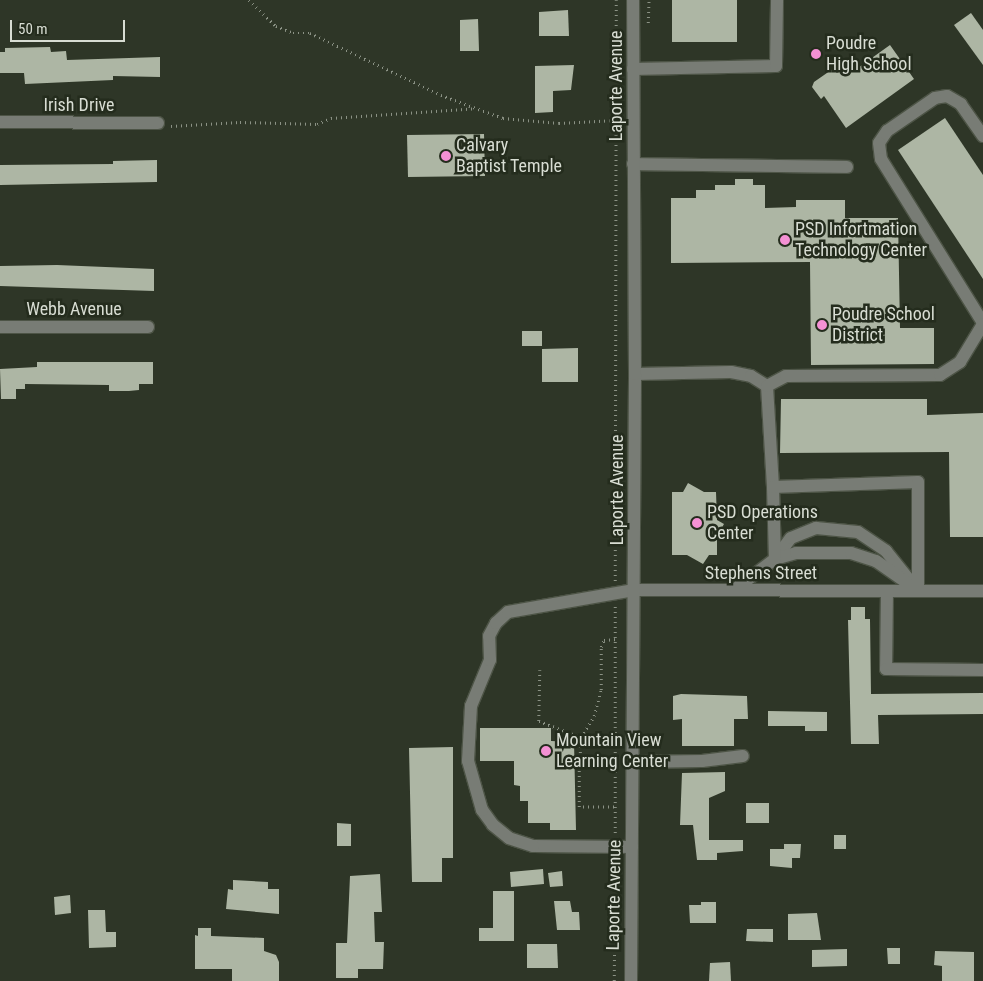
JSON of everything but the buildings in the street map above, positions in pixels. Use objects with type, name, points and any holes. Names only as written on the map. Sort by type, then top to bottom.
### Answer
[{"type":"street","name":"Laporte Avenue","points":[[631,981],[634,762],[635,374],[633,0]]},
{"type":"street","points":[[633,69],[776,66],[777,0]]},
{"type":"street","points":[[767,386],[786,376],[940,375],[960,362],[983,323],[881,159],[878,143],[887,131],[935,98],[947,96],[961,104],[983,136]]},
{"type":"street","name":"Irish Drive","points":[[0,122],[158,123]]},
{"type":"street","points":[[634,164],[846,167]]},
{"type":"street","name":"Webb Avenue","points":[[0,327],[148,326]]},
{"type":"street","points":[[635,374],[731,372],[751,376],[767,386]]},
{"type":"street","points":[[767,386],[768,455],[773,486],[775,559]]},
{"type":"street","points":[[773,486],[918,482],[918,591]]},
{"type":"street","points":[[734,590],[775,559],[791,538],[816,528],[858,532],[886,551],[918,591]]},
{"type":"street","points":[[775,559],[796,553],[851,552],[876,562],[918,591]]},
{"type":"street","name":"Stephens Street","points":[[632,847],[533,846],[509,838],[493,825],[482,810],[468,761],[471,706],[490,660],[489,636],[496,623],[508,612],[634,590],[983,591]]},
{"type":"street","points":[[887,591],[886,669],[983,670]]},
{"type":"street","points":[[634,762],[702,761],[743,756]]},
{"type":"path","points":[[249,0],[276,26],[293,33],[310,33],[441,95],[518,121],[559,123],[634,120]]},
{"type":"path","points":[[614,981],[616,0]]},
{"type":"path","points":[[649,0],[649,21]]},
{"type":"path","points":[[158,123],[162,128],[182,124],[240,122],[317,124],[331,118],[477,108]]},
{"type":"path","points":[[615,807],[579,807],[581,737],[598,705],[602,678],[601,647],[604,640],[616,640]]},
{"type":"path","points":[[540,670],[539,721],[581,737]]},
{"type":"place","name":"Poudre High School","points":[[816,54]]},
{"type":"place","name":"Calvary Baptist Temple","points":[[446,156]]},
{"type":"place","name":"PSD Infortmation Technology Center","points":[[785,240]]},
{"type":"place","name":"Poudre School District","points":[[822,325]]},
{"type":"place","name":"PSD Operations Center","points":[[697,523]]},
{"type":"place","name":"Mountain View Learning Center","points":[[546,751]]}]
